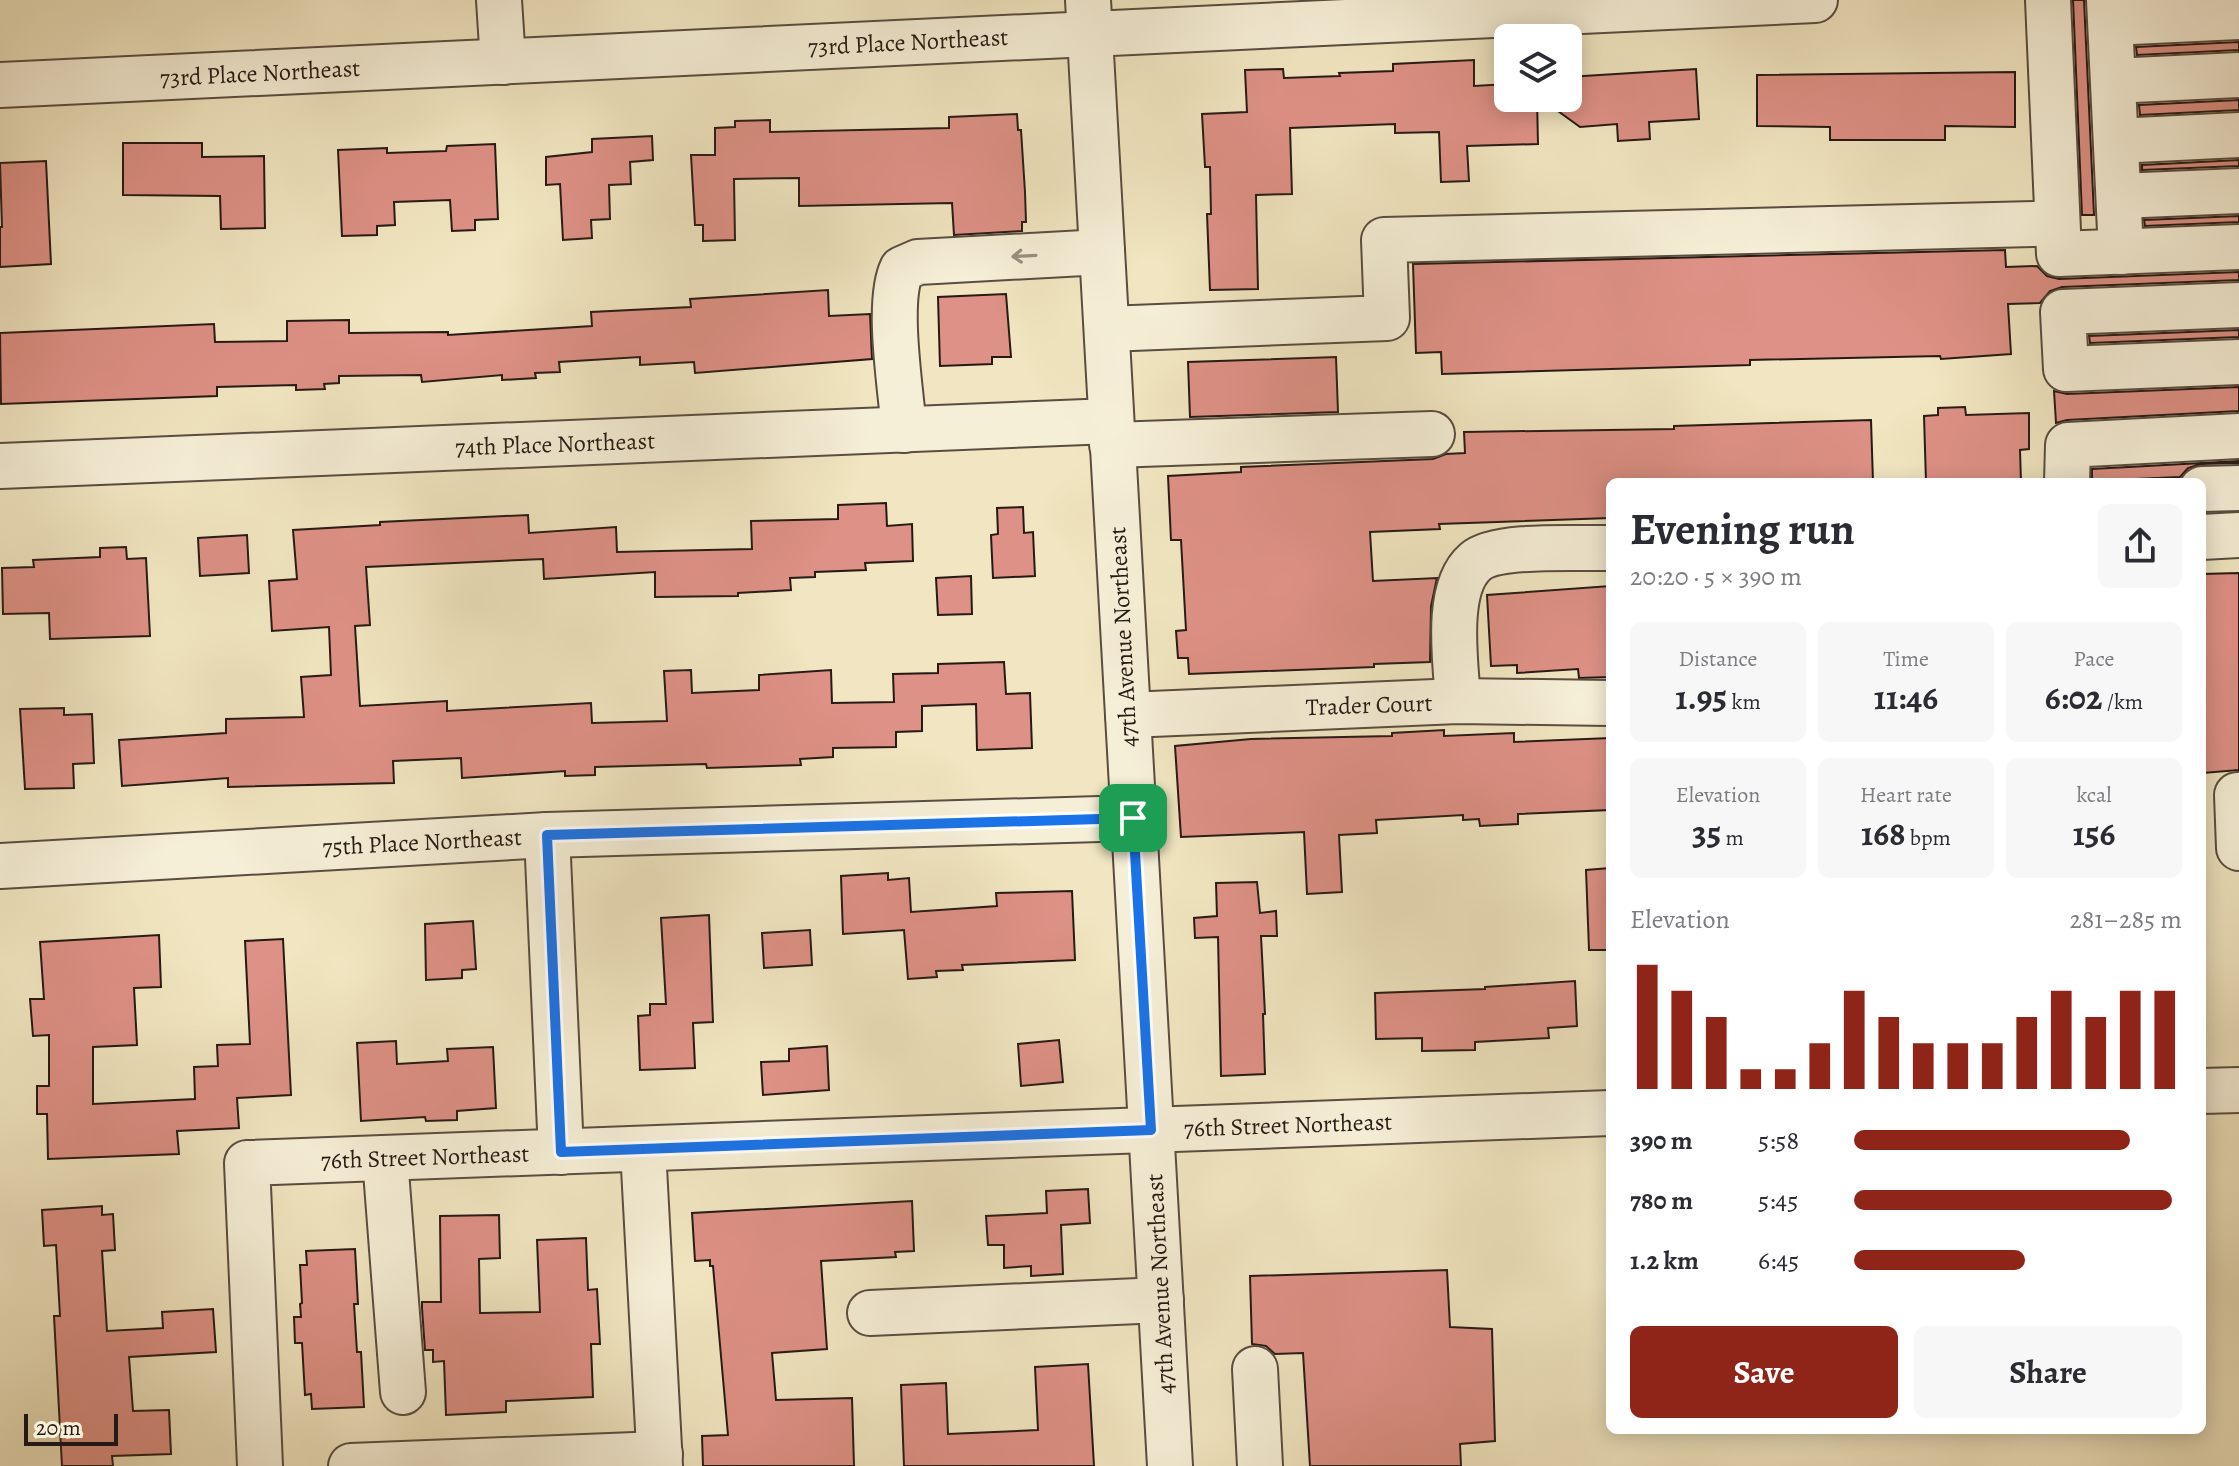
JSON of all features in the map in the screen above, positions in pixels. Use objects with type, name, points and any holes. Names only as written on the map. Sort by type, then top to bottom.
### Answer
[{"type":"street","points":[[499,0],[503,62]]},
{"type":"street","name":"73rd Place Northeast","points":[[0,85],[503,62],[1089,17],[1815,0]]},
{"type":"street","points":[[2048,0],[2059,254],[2239,247]]},
{"type":"street","points":[[2121,252],[2110,12],[2239,17]]},
{"type":"street","name":"47th Avenue Northeast","points":[[1089,17],[1170,1466]]},
{"type":"street","points":[[2113,81],[2239,75]]},
{"type":"street","points":[[2116,141],[2239,135]]},
{"type":"street","points":[[2119,196],[2239,191]]},
{"type":"street","points":[[1107,329],[1387,318],[1384,240],[2035,224]]},
{"type":"street","points":[[904,430],[894,305],[895,283],[902,269],[918,262],[1102,252]]},
{"type":"street","points":[[2239,305],[2063,312],[2066,369],[2239,362]]},
{"type":"street","name":"74th Place Northeast","points":[[0,466],[904,430],[1432,434]]},
{"type":"street","points":[[2067,478],[2068,445],[2239,436]]},
{"type":"street","points":[[2206,489],[2239,488]]},
{"type":"street","points":[[2206,537],[2239,535]]},
{"type":"street","points":[[1458,701],[1454,631],[1459,586],[1475,561],[1509,550],[1606,548]]},
{"type":"street","name":"Trader Court","points":[[1128,715],[1458,701],[1606,703]]},
{"type":"street","points":[[2239,795],[2239,848]]},
{"type":"street","name":"75th Place Northeast","points":[[0,866],[547,835],[1133,818]]},
{"type":"street","points":[[547,835],[561,1152]]},
{"type":"street","points":[[2206,1091],[2239,1090]]},
{"type":"street","name":"76th Street Northeast","points":[[260,1466],[247,1163],[1606,1113]]},
{"type":"street","points":[[351,1466],[660,1460],[643,1149]]},
{"type":"street","points":[[385,1158],[403,1392]]},
{"type":"street","points":[[870,1313],[1161,1300]]},
{"type":"street","points":[[1255,1369],[1260,1466]]},
{"type":"building","points":[[2073,0],[2084,0],[2094,215],[2082,215]]},
{"type":"building","points":[[2239,42],[2239,50],[2137,55],[2136,47]]},
{"type":"building","points":[[1474,60],[1474,86],[1494,85],[1494,112],[1537,112],[1538,144],[1467,146],[1469,181],[1441,182],[1439,132],[1395,133],[1395,124],[1290,128],[1292,194],[1256,195],[1258,289],[1210,290],[1207,214],[1211,214],[1210,167],[1205,167],[1202,114],[1247,112],[1245,70],[1283,69],[1284,78],[1340,76],[1339,73],[1393,71],[1393,64]]},
{"type":"building","points":[[1696,69],[1699,119],[1649,122],[1650,139],[1618,141],[1617,124],[1580,127],[1559,112],[1582,112],[1582,76]]},
{"type":"building","points":[[2015,72],[2015,127],[1945,126],[1945,140],[1830,140],[1830,127],[1757,126],[1757,75]]},
{"type":"building","points":[[2239,100],[2239,110],[2140,115],[2139,105]]},
{"type":"building","points":[[1017,114],[1025,192],[1026,222],[1022,222],[1022,231],[954,235],[952,203],[799,206],[799,178],[734,179],[735,240],[703,241],[703,225],[695,225],[691,155],[715,155],[715,128],[735,127],[735,121],[770,120],[770,132],[949,128],[949,117]]},
{"type":"building","points":[[652,136],[653,160],[630,162],[631,184],[609,185],[610,219],[591,220],[592,238],[563,240],[560,184],[546,185],[546,157],[592,152],[592,139]]},
{"type":"building","points":[[123,143],[202,143],[202,157],[264,156],[265,228],[221,229],[220,196],[123,195]]},
{"type":"building","points":[[495,144],[498,219],[475,220],[475,230],[452,231],[450,200],[394,202],[395,225],[377,226],[377,235],[342,236],[338,150],[387,148],[387,153],[446,151],[447,146]]},
{"type":"building","points":[[2239,160],[2239,166],[2142,170],[2142,165]]},
{"type":"building","points":[[46,161],[51,264],[0,267],[0,163]]},
{"type":"building","points":[[2239,216],[2239,222],[2145,226],[2144,220]]},
{"type":"building","points":[[2005,250],[2006,267],[2037,266],[2047,276],[2059,279],[2239,272],[2239,280],[2062,287],[2050,291],[2040,303],[2008,304],[2011,354],[1941,359],[1940,356],[1750,360],[1750,365],[1442,374],[1441,352],[1416,353],[1413,264]]},
{"type":"building","points":[[828,290],[829,316],[870,314],[872,359],[695,373],[694,362],[640,365],[640,357],[559,362],[560,372],[535,373],[536,378],[502,380],[502,375],[422,382],[421,375],[339,376],[339,383],[324,384],[325,389],[296,390],[296,385],[217,387],[217,396],[1,404],[0,333],[214,324],[215,342],[287,341],[287,321],[349,320],[349,333],[448,332],[448,335],[592,326],[591,312],[691,307],[690,299]]},
{"type":"building","points":[[1006,294],[1011,357],[992,357],[992,364],[940,366],[938,297]]},
{"type":"building","points":[[2239,330],[2239,337],[2090,343],[2089,336]]},
{"type":"building","points":[[1336,357],[1338,412],[1190,417],[1188,362]]},
{"type":"building","points":[[2239,387],[2239,411],[2056,423],[2054,391],[2067,394]]},
{"type":"building","points":[[1965,407],[1966,415],[2029,413],[2029,449],[2020,450],[2021,478],[1926,478],[1924,416],[1938,415],[1938,408]]},
{"type":"building","points":[[1871,420],[1873,478],[1606,478],[1606,518],[1439,524],[1440,529],[1370,532],[1373,581],[1437,578],[1431,606],[1430,662],[1189,674],[1188,658],[1178,658],[1176,631],[1186,630],[1181,540],[1171,540],[1168,476],[1241,472],[1241,467],[1433,459],[1446,454],[1465,453],[1464,432],[1674,429],[1674,426]]},
{"type":"building","points":[[2239,461],[2201,464],[2188,468],[2180,477],[2092,478],[2092,469]]},
{"type":"building","points":[[886,503],[887,526],[912,524],[913,561],[865,563],[866,570],[815,572],[815,577],[790,578],[791,590],[738,593],[738,596],[655,597],[655,572],[544,579],[543,559],[366,567],[370,625],[355,626],[360,706],[447,701],[447,711],[591,703],[592,723],[667,721],[664,671],[691,670],[692,693],[759,690],[759,675],[831,670],[832,703],[894,702],[893,674],[938,673],[938,664],[1004,662],[1006,694],[1030,693],[1032,748],[977,750],[976,704],[922,706],[922,731],[896,732],[896,747],[833,748],[833,757],[800,759],[801,765],[595,767],[595,775],[565,776],[565,771],[462,778],[461,758],[393,761],[394,783],[228,787],[228,778],[122,786],[119,740],[226,733],[226,719],[304,717],[301,677],[331,675],[329,627],[272,631],[269,581],[297,579],[293,530],[380,525],[380,522],[528,515],[529,533],[616,527],[617,552],[752,549],[751,521],[838,519],[838,505]]},
{"type":"building","points":[[1023,507],[1024,533],[1033,532],[1035,576],[993,578],[991,535],[998,534],[997,508]]},
{"type":"building","points":[[247,535],[249,573],[200,576],[198,538]]},
{"type":"building","points":[[126,547],[127,559],[146,558],[150,636],[50,639],[49,613],[3,614],[2,568],[34,567],[33,560],[100,557],[100,548]]},
{"type":"building","points":[[2239,573],[2239,770],[2206,773],[2206,574]]},
{"type":"building","points":[[971,576],[972,614],[938,615],[936,578]]},
{"type":"building","points":[[1606,586],[1606,677],[1579,678],[1578,669],[1517,673],[1517,665],[1491,666],[1487,595]]},
{"type":"building","points":[[64,708],[64,715],[92,714],[94,763],[73,764],[74,788],[25,789],[20,709]]},
{"type":"building","points":[[1444,730],[1444,736],[1514,733],[1514,742],[1606,738],[1606,810],[1518,814],[1518,824],[1480,826],[1479,819],[1463,820],[1463,815],[1376,820],[1377,833],[1339,835],[1342,892],[1307,894],[1304,832],[1181,837],[1175,746],[1251,739],[1392,736],[1392,733]]},
{"type":"building","points":[[1606,868],[1606,950],[1589,950],[1586,870]]},
{"type":"building","points":[[888,873],[888,880],[909,878],[911,912],[997,906],[996,893],[1072,891],[1075,960],[962,965],[963,970],[936,971],[937,977],[908,979],[904,930],[843,934],[841,876]]},
{"type":"building","points":[[1257,882],[1260,913],[1276,911],[1277,936],[1261,936],[1265,1074],[1221,1076],[1218,937],[1195,938],[1194,918],[1217,916],[1216,883]]},
{"type":"building","points":[[709,915],[713,1022],[693,1023],[695,1068],[640,1070],[638,1016],[650,1015],[650,1004],[666,1004],[661,918]]},
{"type":"building","points":[[473,921],[476,969],[462,970],[462,978],[426,980],[425,924]]},
{"type":"building","points":[[810,930],[812,965],[764,968],[762,933]]},
{"type":"building","points":[[159,935],[161,987],[134,988],[137,1045],[93,1047],[93,1104],[195,1099],[194,1067],[218,1066],[217,1045],[250,1044],[245,941],[283,939],[291,1095],[237,1098],[239,1128],[177,1131],[179,1154],[48,1159],[47,1114],[37,1114],[37,1086],[49,1086],[49,1035],[33,1036],[30,999],[44,999],[40,942]]},
{"type":"building","points":[[1575,981],[1577,1026],[1548,1028],[1549,1038],[1475,1042],[1475,1050],[1422,1051],[1422,1038],[1376,1039],[1375,993],[1485,989]]},
{"type":"building","points":[[1059,1040],[1063,1082],[1021,1086],[1018,1044]]},
{"type":"building","points":[[396,1041],[397,1064],[448,1061],[447,1049],[493,1047],[496,1108],[457,1111],[457,1120],[426,1121],[425,1117],[361,1121],[357,1043]]},
{"type":"building","points":[[827,1046],[829,1090],[763,1095],[761,1062],[789,1061],[789,1049]]},
{"type":"building","points":[[1088,1189],[1090,1223],[1061,1225],[1063,1274],[1031,1276],[1031,1266],[1004,1268],[1004,1245],[988,1245],[986,1216],[1047,1213],[1046,1191]]},
{"type":"building","points":[[912,1201],[914,1251],[895,1252],[896,1257],[821,1261],[827,1349],[772,1353],[776,1400],[852,1398],[854,1466],[703,1466],[702,1436],[728,1435],[713,1266],[710,1266],[710,1260],[695,1261],[692,1213]]},
{"type":"building","points":[[102,1206],[102,1215],[113,1214],[115,1250],[102,1251],[107,1331],[163,1328],[162,1312],[213,1309],[216,1352],[129,1357],[133,1411],[169,1410],[171,1454],[112,1456],[113,1466],[62,1466],[54,1316],[60,1316],[56,1245],[44,1246],[42,1210]]},
{"type":"building","points":[[499,1215],[500,1258],[479,1259],[480,1313],[540,1312],[537,1240],[586,1238],[588,1290],[597,1289],[600,1344],[591,1344],[593,1397],[506,1401],[506,1412],[446,1415],[444,1361],[433,1362],[433,1350],[425,1350],[422,1308],[422,1302],[441,1302],[440,1216]]},
{"type":"building","points":[[355,1249],[358,1304],[354,1304],[364,1407],[312,1409],[311,1394],[305,1395],[302,1343],[295,1343],[294,1317],[301,1317],[302,1303],[300,1265],[307,1265],[306,1251]]},
{"type":"building","points":[[1447,1270],[1450,1327],[1492,1329],[1495,1441],[1460,1444],[1461,1466],[1310,1466],[1303,1353],[1275,1354],[1266,1346],[1252,1344],[1250,1276]]},
{"type":"building","points":[[1088,1364],[1094,1466],[904,1466],[901,1385],[946,1383],[948,1434],[1038,1430],[1035,1367]]},
{"type":"route","points":[[1133,818],[1151,1130],[561,1152],[547,835],[1133,818]]}]
